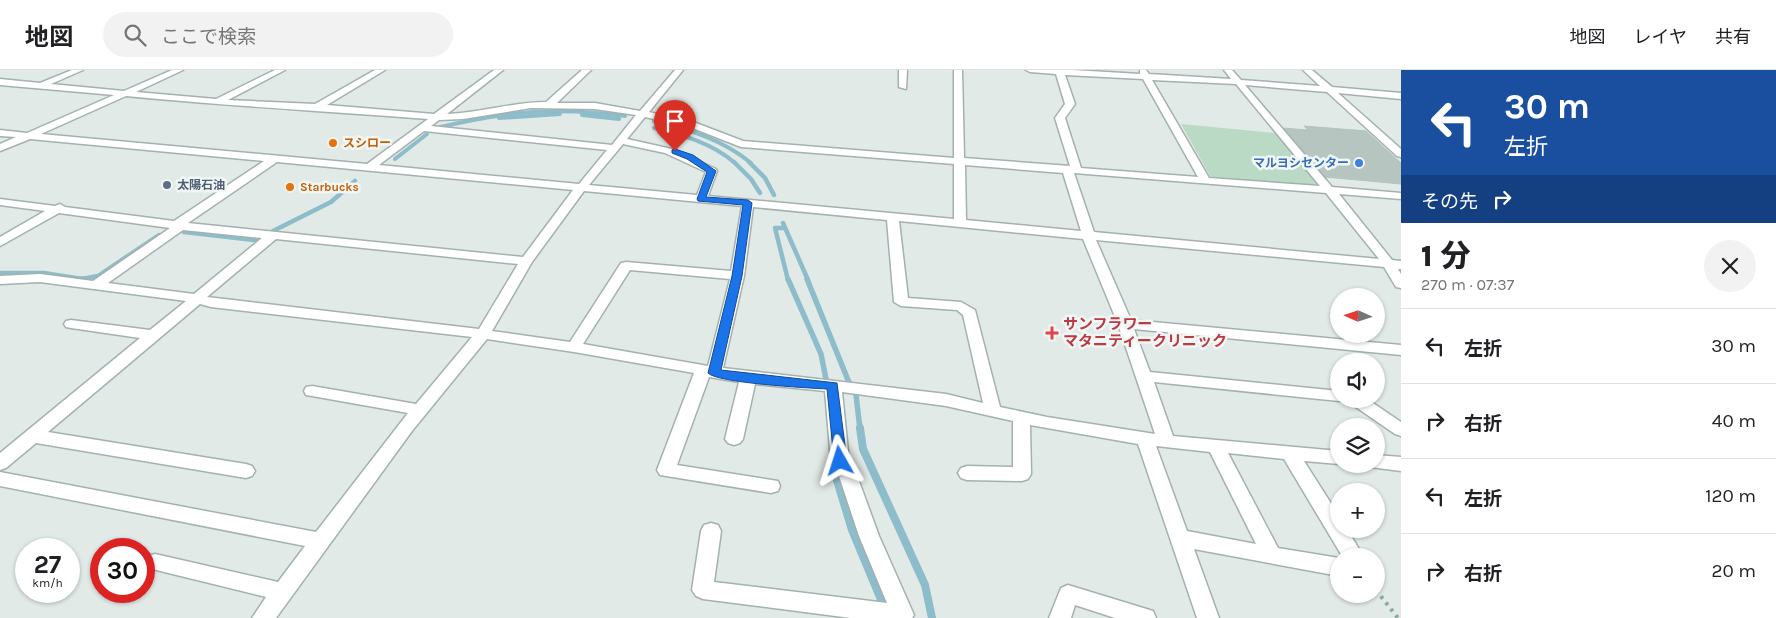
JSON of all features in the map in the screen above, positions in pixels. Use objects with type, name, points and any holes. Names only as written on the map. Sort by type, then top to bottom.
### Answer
[{"type":"street","points":[[40,85],[79,70]]},
{"type":"street","points":[[0,148],[179,70]]},
{"type":"street","points":[[218,102],[281,70]]},
{"type":"street","points":[[317,107],[381,70]]},
{"type":"street","points":[[370,167],[499,70]]},
{"type":"street","points":[[548,104],[587,70]]},
{"type":"street","points":[[263,618],[420,410],[483,334],[526,261],[582,188],[679,70]]},
{"type":"street","points":[[903,70],[903,87]]},
{"type":"street","points":[[958,70],[960,223]]},
{"type":"street","points":[[1030,70],[1144,73],[1401,96]]},
{"type":"street","points":[[1228,70],[1380,250],[1394,264],[1401,284]]},
{"type":"street","points":[[1307,70],[1401,154]]},
{"type":"street","points":[[1062,71],[1070,104],[1060,118],[1088,235],[1125,324],[1167,442]]},
{"type":"street","points":[[1144,73],[1205,180]]},
{"type":"street","points":[[0,82],[128,92],[218,102],[317,107],[436,117],[463,116],[511,107],[548,104],[595,106],[644,113],[693,125],[741,144],[1401,196]]},
{"type":"street","points":[[422,128],[618,144],[675,151],[690,157],[712,171],[701,199]]},
{"type":"street","points":[[0,133],[1394,264]]},
{"type":"street","points":[[96,285],[276,158]]},
{"type":"street","points":[[0,202],[272,236],[526,261]]},
{"type":"street","points":[[748,203],[737,276],[709,372],[666,470],[771,486]]},
{"type":"street","points":[[0,242],[60,208]]},
{"type":"street","points":[[893,217],[901,302],[961,306],[970,313],[994,410]]},
{"type":"street","points":[[0,463],[7,451],[33,436],[272,236]]},
{"type":"street","points":[[574,347],[626,266],[737,276]]},
{"type":"street","points":[[0,280],[40,278],[196,298],[211,303],[483,334],[574,347],[748,378],[838,386],[946,400],[1047,423],[1144,439],[1330,457]]},
{"type":"street","points":[[71,324],[152,335]]},
{"type":"street","points":[[1125,324],[1401,350]]},
{"type":"street","points":[[1143,376],[1330,395]]},
{"type":"street","points":[[734,439],[748,378]]},
{"type":"street","points":[[838,386],[840,461],[847,473],[869,536],[903,617]]},
{"type":"street","points":[[312,391],[420,410]]},
{"type":"street","points":[[1369,408],[1401,430]]},
{"type":"street","points":[[967,473],[1022,474],[1021,416]]},
{"type":"street","points":[[33,436],[246,471]]},
{"type":"street","points":[[1144,439],[1208,618]]},
{"type":"street","points":[[1216,447],[1271,554]]},
{"type":"street","points":[[1290,454],[1348,548]]},
{"type":"street","points":[[1385,463],[1401,464]]},
{"type":"street","points":[[0,479],[322,541]]},
{"type":"street","points":[[711,531],[703,590],[903,617]]},
{"type":"street","points":[[1178,538],[1330,565]]},
{"type":"street","points":[[155,562],[283,592]]},
{"type":"street","points":[[1060,618],[1068,594],[1145,618]]},
{"type":"path","points":[[1385,601],[1398,618]]},
{"type":"green space","points":[[1181,124],[1275,133],[1317,183],[1312,185],[1210,176]]},
{"type":"building","points":[[1304,126],[1366,131],[1401,163],[1401,184],[1325,177],[1282,128],[1308,130]]},
{"type":"waterway","points":[[436,128],[485,118],[530,112],[575,111],[625,116]]},
{"type":"waterway","points":[[499,118],[560,114]]},
{"type":"waterway","points":[[582,115],[619,119]]},
{"type":"waterway","points":[[654,121],[705,136],[729,148],[751,163]]},
{"type":"waterway","points":[[654,128],[707,145],[735,163]]},
{"type":"waterway","points":[[395,159],[427,134]]},
{"type":"waterway","points":[[749,162],[765,178],[774,195]]},
{"type":"waterway","points":[[735,163],[751,179],[760,193]]},
{"type":"waterway","points":[[273,231],[331,202],[355,181]]},
{"type":"waterway","points":[[783,223],[808,280]]},
{"type":"waterway","points":[[785,228],[775,228],[788,280]]},
{"type":"waterway","points":[[184,232],[254,240],[259,237]]},
{"type":"waterway","points":[[82,279],[98,276],[159,235]]},
{"type":"waterway","points":[[0,273],[44,273],[82,279]]},
{"type":"waterway","points":[[788,279],[821,354],[826,379]]},
{"type":"waterway","points":[[807,279],[848,380],[856,395],[860,429]]},
{"type":"waterway","points":[[860,428],[863,449],[925,585],[932,618]]},
{"type":"waterway","points":[[836,477],[852,530],[882,602]]},
{"type":"place","name":"スシロー","points":[[333,143]]},
{"type":"place","name":"マルヨシセンター","points":[[1359,163]]},
{"type":"place","name":"太陽石油","points":[[167,185]]},
{"type":"place","name":"Starbucks","points":[[290,187]]},
{"type":"place","name":"サンフラワー マタニティークリニック","points":[[1052,333]]},
{"type":"route","points":[[675,151],[690,157],[712,171],[701,199],[748,203],[737,276],[714,373],[833,386],[840,461]]}]
